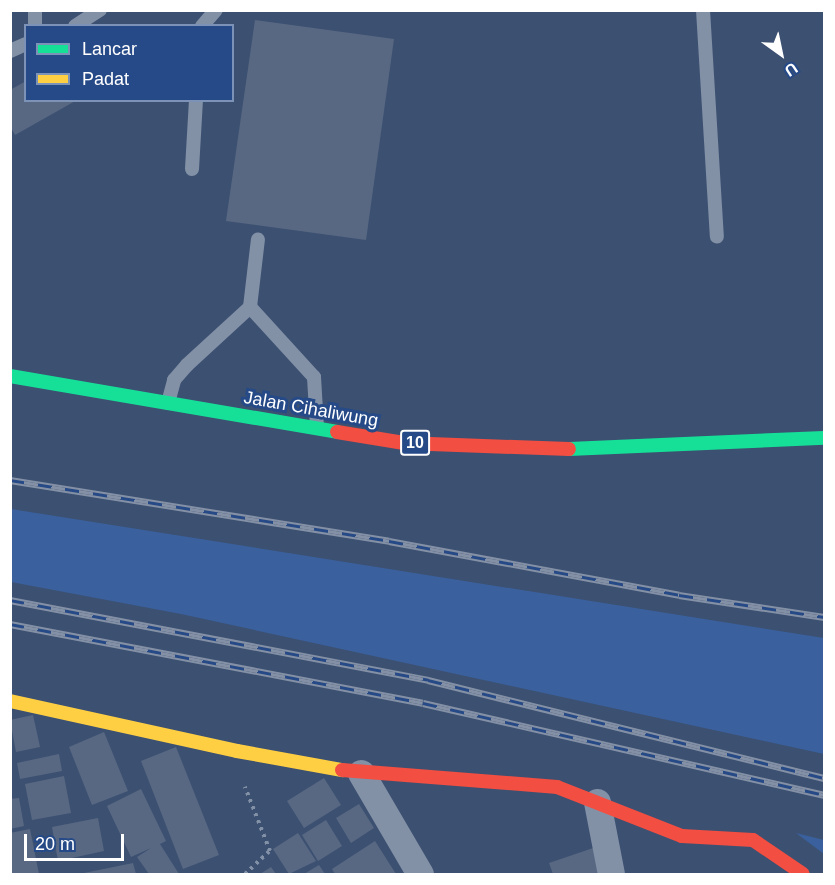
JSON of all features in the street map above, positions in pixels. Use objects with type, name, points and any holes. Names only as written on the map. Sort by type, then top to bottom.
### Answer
[{"type":"main road","name":"Jalan Cihaliwung","points":[[10,376],[404,443],[586,450],[825,438]]},
{"type":"main road","points":[[10,700],[237,752],[361,773],[557,787],[682,836],[753,840],[803,874]]},
{"type":"street","points":[[361,773],[420,874]]},
{"type":"street","points":[[597,802],[611,874]]},
{"type":"lane","points":[[78,24],[100,10]]},
{"type":"lane","points":[[204,24],[216,10]]},
{"type":"lane","points":[[703,10],[717,237]]},
{"type":"lane","points":[[10,51],[24,45]]},
{"type":"lane","points":[[192,170],[196,102]]},
{"type":"lane","points":[[168,403],[174,380],[187,365],[250,308],[258,238]]},
{"type":"lane","points":[[250,308],[314,377],[317,428]]},
{"type":"path","points":[[237,752],[247,796],[270,851],[245,874]]},
{"type":"shaded area","points":[[11,509],[824,638],[824,754],[181,614],[11,582]]},
{"type":"shaded area","points":[[796,833],[824,840],[824,854]]},
{"type":"building","points":[[255,20],[394,39],[366,240],[226,221]]},
{"type":"building","points":[[24,82],[24,102],[73,102],[15,135],[10,126],[10,90]]},
{"type":"building","points":[[33,715],[40,747],[16,752],[10,720]]},
{"type":"building","points":[[104,732],[128,791],[92,805],[69,747]]},
{"type":"building","points":[[176,747],[219,855],[183,869],[141,761]]},
{"type":"building","points":[[59,754],[62,771],[20,779],[17,763]]},
{"type":"building","points":[[64,776],[71,813],[32,820],[25,784]]},
{"type":"building","points":[[324,778],[341,805],[304,828],[287,801]]},
{"type":"building","points":[[141,789],[166,841],[160,844],[179,874],[149,874],[137,857],[151,848],[131,857],[107,806]]},
{"type":"building","points":[[19,798],[24,826],[10,829],[10,799]]},
{"type":"building","points":[[359,804],[374,828],[351,843],[336,818]]},
{"type":"building","points":[[98,818],[104,851],[58,861],[52,827]]},
{"type":"building","points":[[326,820],[342,846],[318,861],[302,835]]},
{"type":"building","points":[[30,829],[39,874],[10,874],[10,833]]},
{"type":"building","points":[[298,833],[316,861],[289,874],[273,849]]},
{"type":"building","points":[[375,841],[396,874],[335,874],[332,869]]},
{"type":"building","points":[[596,847],[605,874],[553,874],[549,863]]},
{"type":"building","points":[[133,863],[136,874],[84,874],[84,873]]},
{"type":"building","points":[[319,865],[325,874],[304,874]]},
{"type":"building","points":[[271,867],[276,874],[260,874]]},
{"type":"railway","points":[[10,480],[389,541],[679,595],[824,617]]},
{"type":"railway","points":[[10,600],[428,680],[824,778]]},
{"type":"railway","points":[[10,624],[423,703],[824,795]]},
{"type":"traffic: fast","points":[[10,376],[337,432]]},
{"type":"traffic: fast","points":[[569,449],[824,438]]},
{"type":"traffic: slow","points":[[10,701],[237,751],[342,770]]},
{"type":"traffic: jam","points":[[337,432],[404,443],[569,449]]},
{"type":"traffic: jam","points":[[342,770],[557,787],[682,836],[753,840],[803,874]]}]
